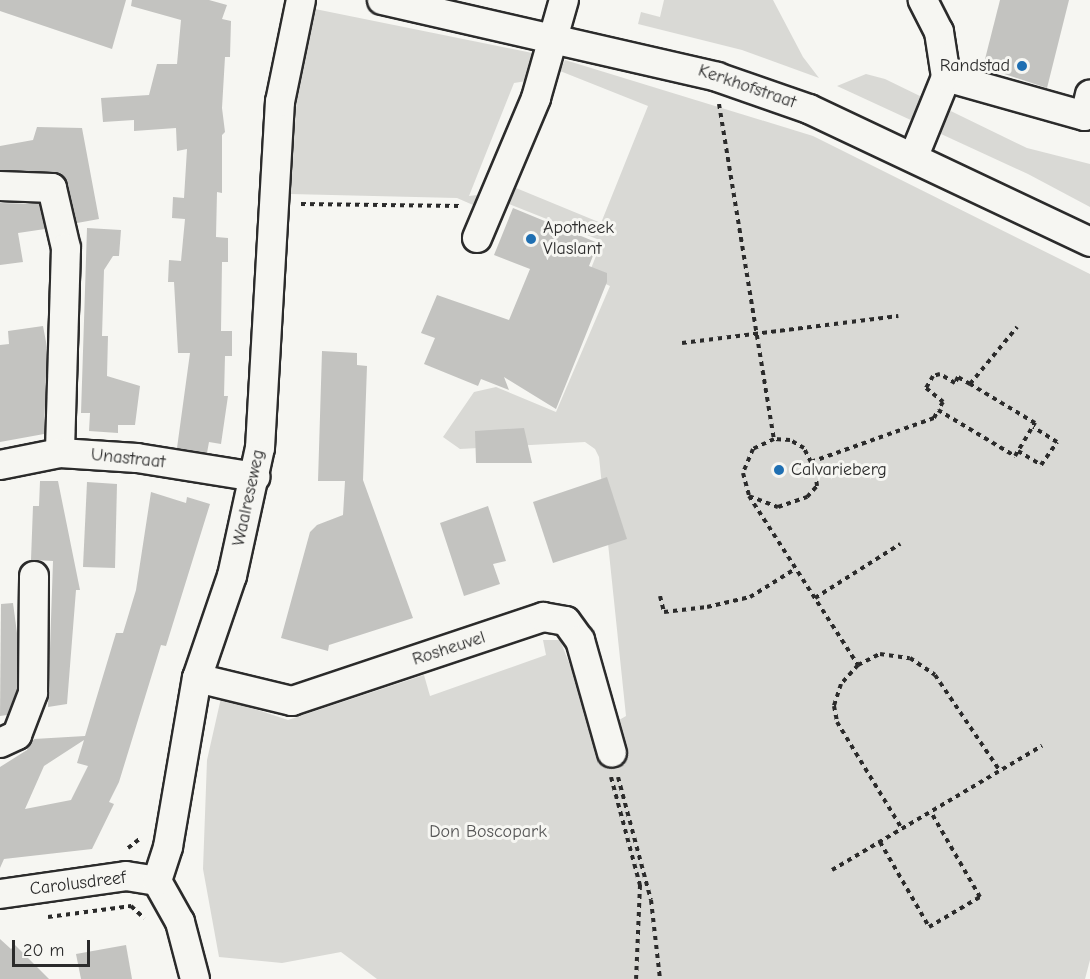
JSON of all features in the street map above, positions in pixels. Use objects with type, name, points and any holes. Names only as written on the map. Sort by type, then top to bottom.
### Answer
[{"type":"street","name":"Waalreseweg","points":[[157,881],[168,847],[197,678],[232,576],[260,448],[280,102],[301,0]]},
{"type":"street","name":"Kerkhofstraat","points":[[381,0],[556,38],[717,77],[809,109],[914,156],[1090,242]]},
{"type":"street","points":[[482,227],[519,144],[556,38],[564,0]]},
{"type":"street","points":[[914,156],[945,77],[939,32],[923,0]]},
{"type":"street","points":[[945,77],[1085,116],[1090,95]]},
{"type":"street","points":[[0,186],[52,188],[66,248],[60,453]]},
{"type":"street","name":"Unastraat","points":[[0,465],[60,453],[137,458],[255,477]]},
{"type":"street","points":[[0,743],[17,735],[33,693],[34,576]]},
{"type":"street","name":"Rosheuvel","points":[[197,678],[292,701],[543,617],[566,621],[580,640],[611,764]]},
{"type":"street","name":"Carolusdreef","points":[[0,894],[126,876],[157,881]]},
{"type":"street","points":[[157,881],[180,922],[195,979]]},
{"type":"path","points":[[717,77],[721,123],[774,440]]},
{"type":"path","points":[[298,204],[456,204],[482,227]]},
{"type":"path","points":[[682,343],[757,336],[898,316]]},
{"type":"path","points":[[970,384],[1017,327]]},
{"type":"path","points":[[811,462],[934,418],[938,410],[943,402],[926,388],[933,376],[940,374],[955,383],[958,377],[1035,423],[1015,456],[938,410]]},
{"type":"path","points":[[1018,451],[1041,465],[1056,442],[1033,427]]},
{"type":"path","points":[[749,496],[778,507],[807,497],[817,486],[811,462],[804,448],[790,440],[774,440],[753,449],[743,473],[749,496],[858,665]]},
{"type":"path","points":[[815,598],[900,544]]},
{"type":"path","points":[[660,596],[664,612],[707,607],[750,597],[795,569]]},
{"type":"path","points":[[902,829],[837,722],[834,706],[841,684],[858,665],[880,654],[910,658],[935,675],[1000,771]]},
{"type":"path","points":[[832,870],[1042,746]]},
{"type":"path","points":[[611,764],[640,885],[636,979]]},
{"type":"path","points":[[611,764],[651,900],[660,979]]},
{"type":"path","points":[[880,842],[929,927],[970,903],[980,897],[931,812]]},
{"type":"path","name":"Carolusdreef","points":[[121,854],[141,838],[146,830]]},
{"type":"path","name":"Carolusdreef","points":[[44,918],[132,906]]},
{"type":"green space","points":[[664,0],[773,0],[803,57],[819,78],[742,50],[638,24],[641,12],[660,17]]},
{"type":"green space","points":[[315,9],[542,55],[533,80],[514,83],[469,196],[486,194],[480,208],[457,198],[290,194],[298,81]]},
{"type":"green space","name":"Don Boscopark","points":[[565,60],[813,136],[1090,274],[1090,960],[1085,979],[377,979],[341,952],[282,963],[219,957],[203,869],[207,760],[221,698],[288,720],[424,675],[430,696],[546,655],[543,640],[560,640],[597,733],[626,716],[599,457],[595,449],[585,442],[460,449],[443,437],[474,392],[496,387],[556,412],[610,286],[588,276],[602,241],[509,204],[516,188],[601,223],[648,106],[560,71]]},
{"type":"green space","points":[[866,74],[885,79],[1027,148],[1090,164],[1090,207],[1028,174],[837,86]]},
{"type":"building","points":[[0,0],[126,0],[112,49],[0,11]]},
{"type":"building","points":[[132,0],[209,0],[227,5],[222,19],[231,21],[230,57],[225,57],[222,108],[225,132],[222,135],[222,193],[217,192],[216,237],[228,238],[228,262],[222,262],[221,331],[232,331],[232,356],[225,356],[224,396],[228,396],[221,444],[209,442],[207,453],[177,448],[190,353],[178,353],[174,282],[168,282],[169,260],[181,261],[185,219],[172,218],[173,197],[184,198],[187,149],[177,151],[176,128],[134,131],[134,120],[103,122],[101,98],[149,95],[157,64],[177,64],[181,20],[131,6]]},
{"type":"building","points":[[1000,0],[1069,0],[1047,88],[983,67]]},
{"type":"building","points":[[37,127],[82,128],[99,219],[77,223],[68,184],[62,175],[0,170],[0,146],[33,140]]},
{"type":"building","points":[[0,203],[39,204],[45,229],[18,233],[23,262],[0,265]]},
{"type":"building","points":[[513,208],[598,243],[589,266],[607,273],[607,282],[556,409],[504,377],[509,390],[481,379],[478,386],[424,364],[435,338],[421,333],[437,295],[509,320],[530,269],[494,255]]},
{"type":"building","points":[[87,228],[121,230],[119,256],[113,256],[104,270],[102,336],[108,336],[107,376],[140,386],[135,425],[118,425],[118,433],[89,431],[90,413],[81,413]]},
{"type":"building","points":[[43,326],[47,347],[44,434],[0,442],[0,345],[9,344],[8,331]]},
{"type":"building","points":[[322,351],[357,353],[357,365],[367,366],[363,480],[413,618],[329,645],[328,651],[281,638],[310,532],[317,525],[343,515],[345,481],[318,481]]},
{"type":"building","points":[[524,428],[532,463],[476,463],[475,431]]},
{"type":"building","points":[[607,477],[627,539],[553,563],[533,502]]},
{"type":"building","points":[[40,481],[58,481],[80,590],[76,590],[67,704],[48,707],[53,561],[31,560],[33,506],[39,506]]},
{"type":"building","points":[[87,482],[117,484],[115,568],[83,567]]},
{"type":"building","points":[[151,492],[186,503],[187,497],[210,504],[166,646],[161,645],[119,782],[109,802],[114,804],[92,849],[4,859],[0,868],[0,767],[27,750],[34,739],[85,736],[116,633],[123,633],[136,590]],"holes":[[[84,740],[77,763],[88,766],[71,800],[25,809],[44,766]]]},
{"type":"building","points":[[488,506],[506,561],[493,564],[500,584],[464,596],[440,523]]},
{"type":"building","points":[[13,603],[17,633],[17,690],[7,715],[0,716],[1,604]]},
{"type":"building","points":[[0,939],[11,949],[15,945],[49,979],[0,979]]},
{"type":"building","points":[[126,945],[132,979],[81,979],[76,954]]},
{"type":"place","name":"Randstad","points":[[1022,66]]},
{"type":"place","name":"Apotheek Vlaslant","points":[[531,239]]},
{"type":"place","name":"Calvarieberg","points":[[779,470]]}]
